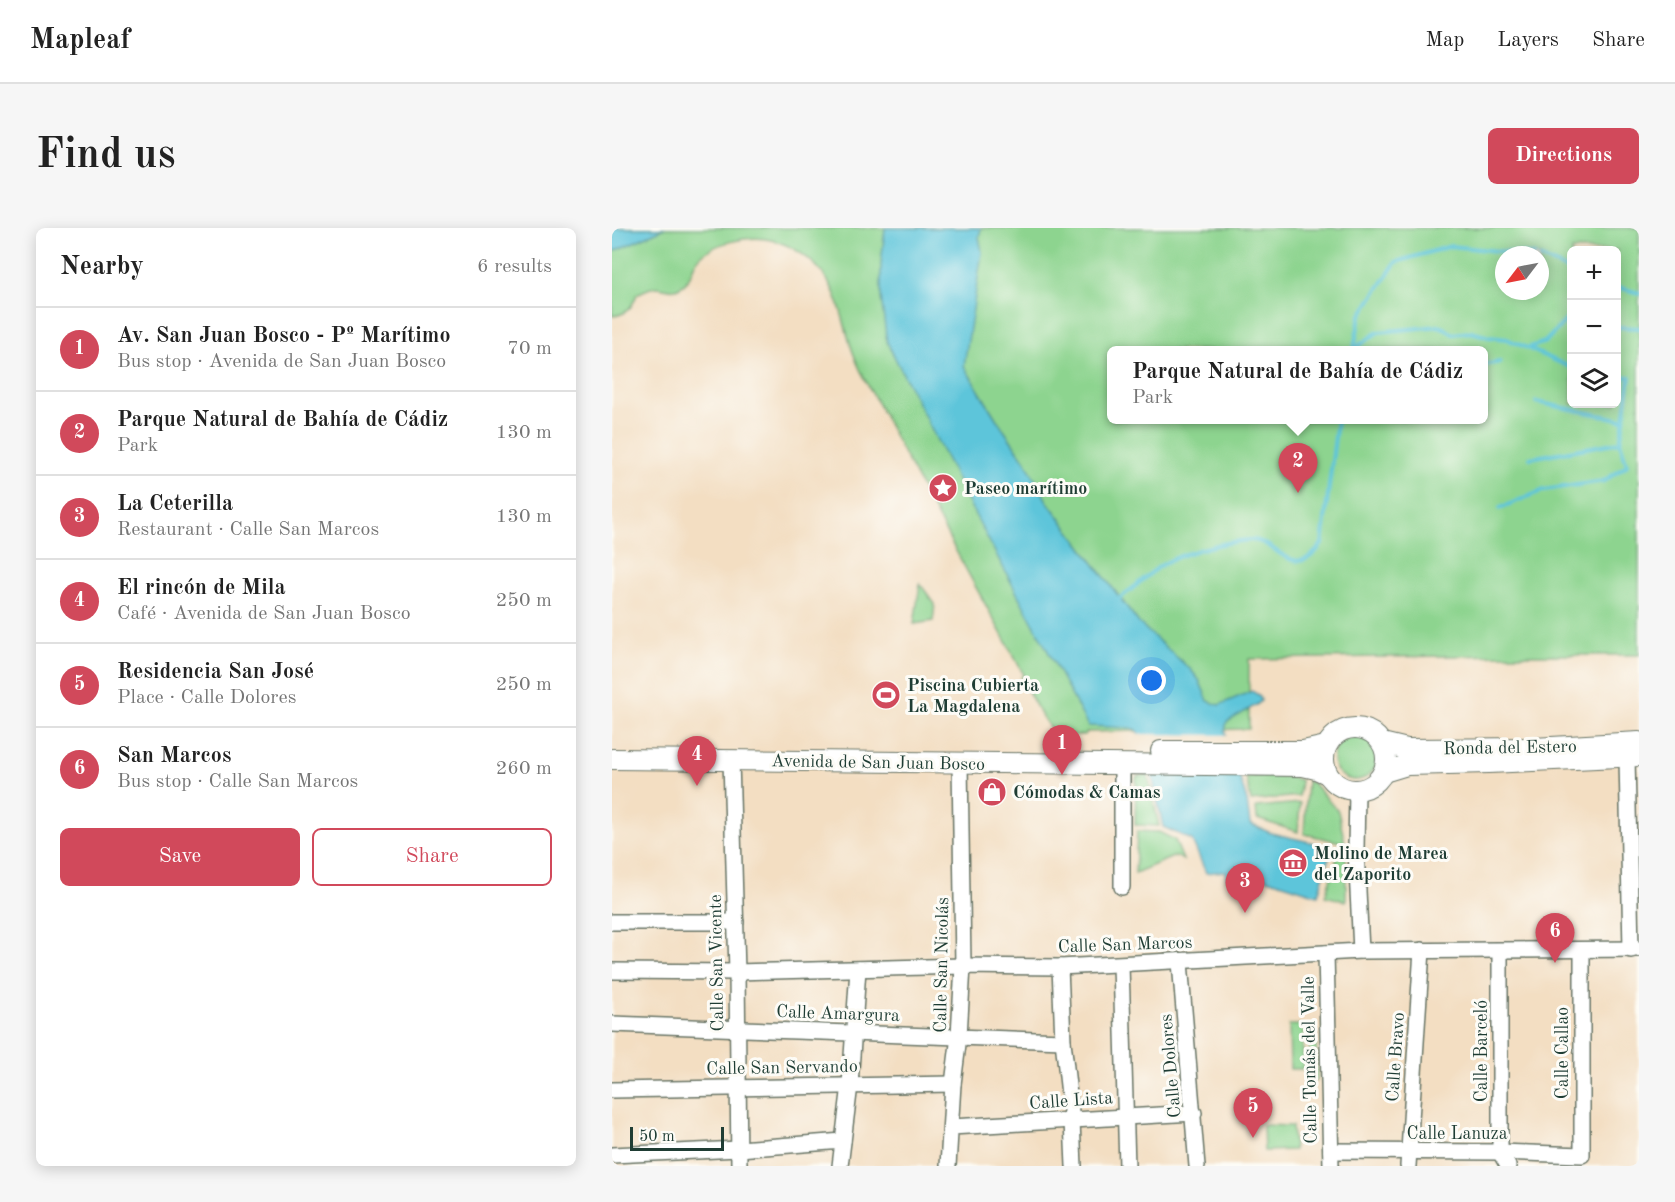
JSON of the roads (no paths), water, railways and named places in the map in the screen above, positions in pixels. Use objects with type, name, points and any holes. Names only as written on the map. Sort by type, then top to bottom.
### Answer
[{"type":"street","points":[[1142,757],[1236,758],[1303,766],[1327,774],[1340,787],[1358,790],[1373,785],[1384,772],[1386,752],[1382,743],[1368,730],[1350,728],[1336,733],[1326,746],[1324,765],[1327,774]]},
{"type":"street","name":"Ronda del Estero","points":[[1382,743],[1407,749],[1534,748],[1639,742]]},
{"type":"street","points":[[1236,758],[1303,751],[1326,746]]},
{"type":"street","name":"Avenida de San Juan Bosco","points":[[612,747],[1049,752],[1142,757]]},
{"type":"street","name":"Avenida de San Juan Bosco","points":[[612,759],[1122,764],[1142,757]]},
{"type":"street","name":"Ronda del Estero","points":[[1384,772],[1407,765],[1633,757]]},
{"type":"street","points":[[1633,757],[1635,949]]},
{"type":"street","name":"Calle San Vicente","points":[[731,760],[737,972],[739,1166]]},
{"type":"street","name":"Calle San Nicolás","points":[[948,1166],[952,1084],[959,1036],[963,966],[960,763]]},
{"type":"street","points":[[1122,764],[1122,886]]},
{"type":"street","points":[[1358,790],[1356,850],[1361,951]]},
{"type":"street","points":[[612,922],[736,922]]},
{"type":"street","name":"Calle San Marcos","points":[[612,971],[737,972],[963,966],[1060,967],[1361,951],[1635,949]]},
{"type":"street","name":"Calle Bravo","points":[[1408,1159],[1422,950]]},
{"type":"street","name":"Calle Barceló","points":[[1500,951],[1500,1152]]},
{"type":"street","name":"Calle Callao","points":[[1582,951],[1582,1155]]},
{"type":"street","name":"Calle Tomás del Valle","points":[[1326,953],[1331,1158]]},
{"type":"street","name":"Calle Dolores","points":[[1180,962],[1197,1166]]},
{"type":"street","points":[[1121,964],[1127,1166]]},
{"type":"street","points":[[1060,967],[1063,1041],[1072,1121],[1074,1166]]},
{"type":"street","points":[[840,1166],[850,1085],[858,969]]},
{"type":"street","name":"Calle Amargura","points":[[612,1024],[1063,1041]]},
{"type":"street","name":"Calle San Servando","points":[[612,1090],[952,1084]]},
{"type":"street","name":"Calle Lista","points":[[951,1127],[1194,1113]]},
{"type":"street","points":[[612,1155],[843,1141]]},
{"type":"street","points":[[1500,1152],[1508,1166]]},
{"type":"street","name":"Calle Lanuza","points":[[1331,1158],[1408,1159],[1500,1152],[1582,1155]]},
{"type":"water","points":[[612,228],[665,228],[612,252]]},
{"type":"water","points":[[885,228],[981,228],[979,237],[982,252],[964,366],[1025,461],[1047,501],[1139,623],[1191,670],[1199,680],[1208,701],[1219,705],[1252,691],[1260,696],[1261,701],[1258,704],[1227,722],[1225,730],[1247,801],[1250,824],[1271,833],[1332,847],[1318,895],[1239,870],[1231,870],[1232,880],[1227,880],[1225,871],[1206,873],[1192,840],[1163,827],[1152,775],[1137,730],[1088,726],[972,509],[887,342],[881,297],[881,264]]},
{"type":"waterway","points":[[1354,346],[1360,316],[1396,262],[1451,246],[1495,251]]},
{"type":"waterway","points":[[1549,261],[1567,270]]},
{"type":"waterway","points":[[1621,288],[1639,293]]},
{"type":"waterway","points":[[1528,348],[1545,342],[1567,319]]},
{"type":"waterway","points":[[1358,346],[1378,332],[1440,326],[1453,334],[1471,332],[1507,339],[1567,366]]},
{"type":"waterway","points":[[1621,327],[1639,328]]},
{"type":"waterway","points":[[1488,364],[1500,362]]},
{"type":"waterway","points":[[1536,402],[1624,420],[1630,377],[1621,376]]},
{"type":"waterway","points":[[1530,458],[1620,442],[1624,420]]},
{"type":"waterway","points":[[1117,600],[1155,569],[1169,561],[1188,553],[1219,545],[1250,540],[1259,541],[1293,560],[1302,560],[1312,556],[1322,544],[1337,424]]},
{"type":"waterway","points":[[1500,508],[1544,490],[1604,481],[1627,465],[1620,442]]},
{"type":"place","name":"Paseo marítimo","points":[[943,488]]},
{"type":"place","name":"Parque Natural de Bahía de Cádiz","points":[[1298,493]]},
{"type":"place","name":"Piscina Cubierta La Magdalena","points":[[886,695]]},
{"type":"place","name":"Av. San Juan Bosco - Pº Marítimo","points":[[1062,775]]},
{"type":"place","name":"El rincón de Mila","points":[[697,786]]},
{"type":"place","name":"Cómodas & Camas","points":[[992,792]]},
{"type":"place","name":"Molino de Marea del Zaporito","points":[[1293,863]]},
{"type":"place","name":"La Ceterilla","points":[[1245,913]]},
{"type":"place","name":"San Marcos","points":[[1555,963]]},
{"type":"place","name":"Residencia San José","points":[[1253,1138]]}]
